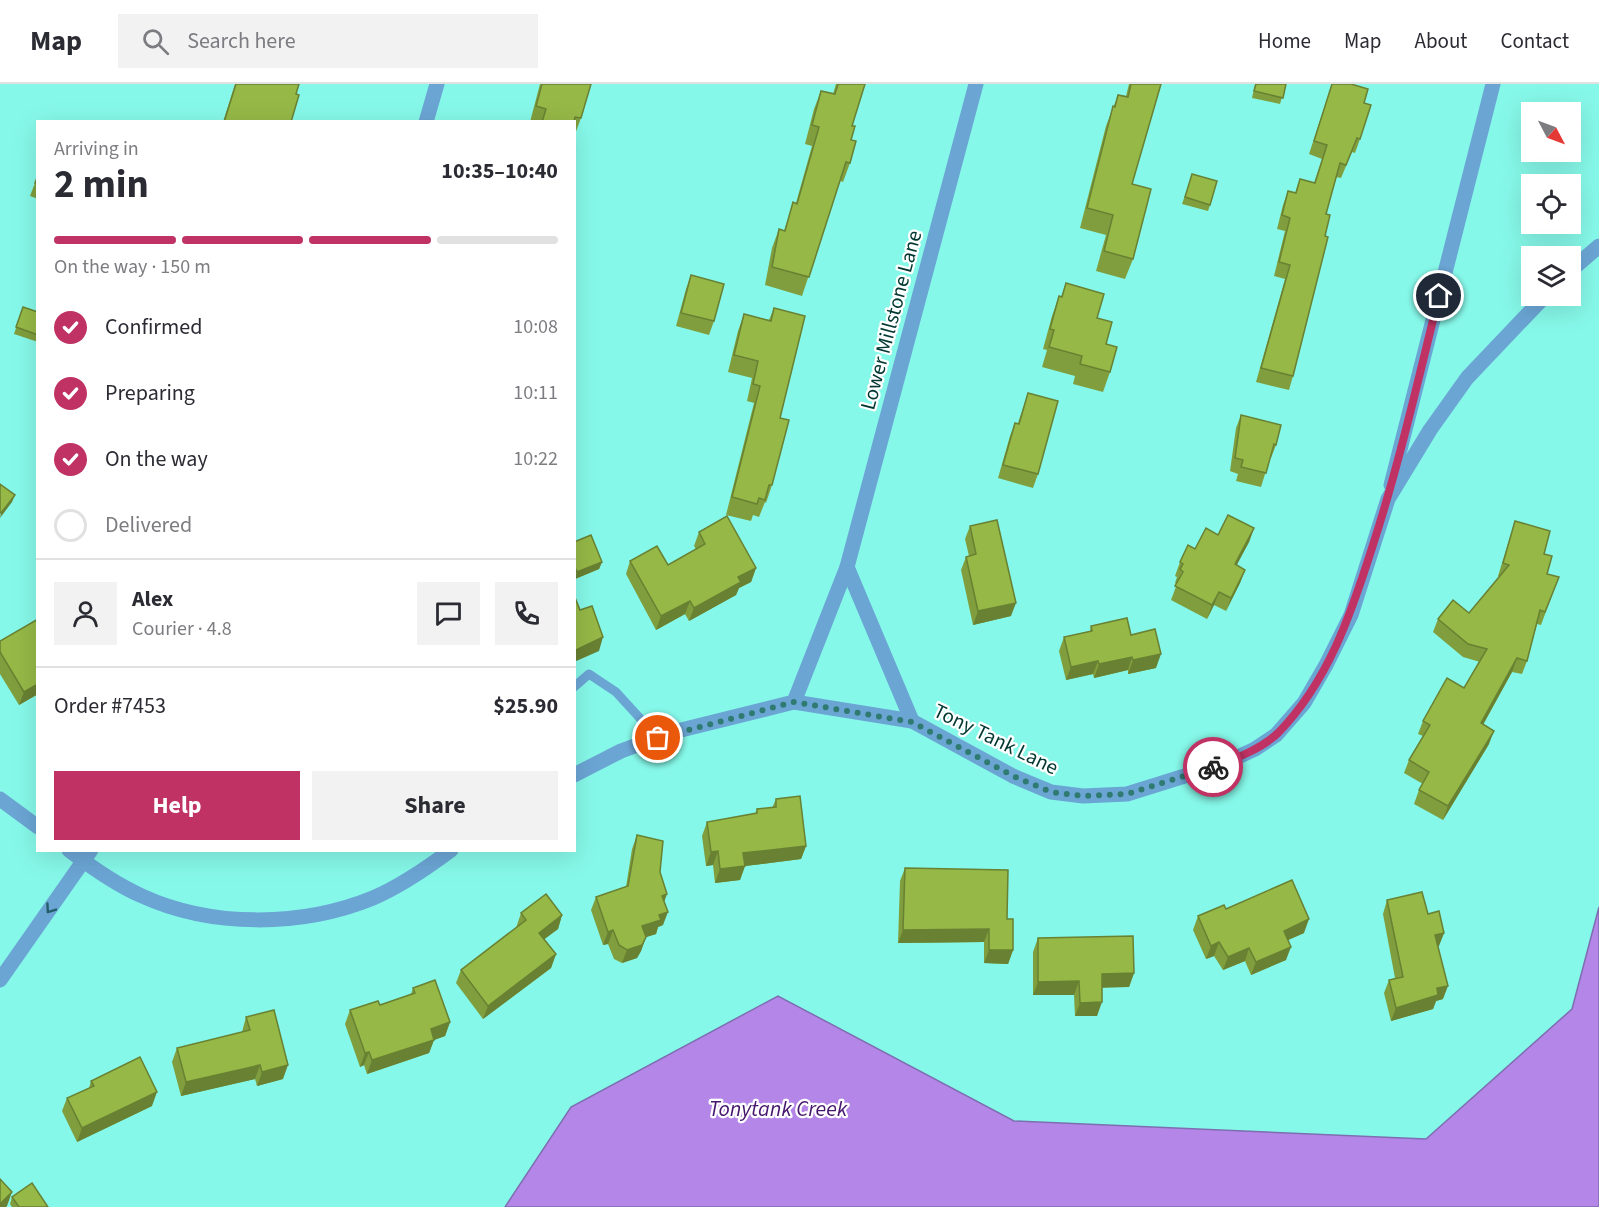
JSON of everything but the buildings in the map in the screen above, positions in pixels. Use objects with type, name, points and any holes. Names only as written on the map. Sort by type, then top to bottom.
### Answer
[{"type":"street","points":[[427,120],[437,84]]},
{"type":"street","name":"Lower Millstone Lane","points":[[794,702],[847,567],[976,84]]},
{"type":"street","points":[[1388,499],[1492,84]]},
{"type":"street","points":[[1581,261],[1599,246]]},
{"type":"street","name":"Tony Tank Lane","points":[[576,774],[621,751],[658,738],[794,702],[912,722],[1013,776],[1051,792],[1083,796],[1127,794],[1138,791],[1223,764],[1255,749],[1276,735],[1304,703],[1326,665],[1351,615],[1388,499],[1467,378],[1535,306]]},
{"type":"street","points":[[847,567],[912,722]]},
{"type":"street","points":[[0,799],[36,826]]},
{"type":"street","points":[[0,980],[87,856],[141,896],[175,908],[221,918],[265,920],[313,915],[373,898],[426,869],[448,852]]},
{"type":"lane","points":[[576,685],[589,675],[616,692],[658,738]]},
{"type":"water","name":"Tonytank Creek","points":[[1599,907],[1599,1207],[505,1207],[571,1107],[778,996],[1014,1121],[1426,1139],[1572,1009]]},
{"type":"way so far","points":[[658,738],[673,732],[794,702],[912,722],[1013,776],[1051,792],[1083,796],[1127,794],[1213,767]]},
{"type":"route","points":[[1213,767],[1255,749],[1276,735],[1304,703],[1351,615],[1388,499],[1439,296]]}]
